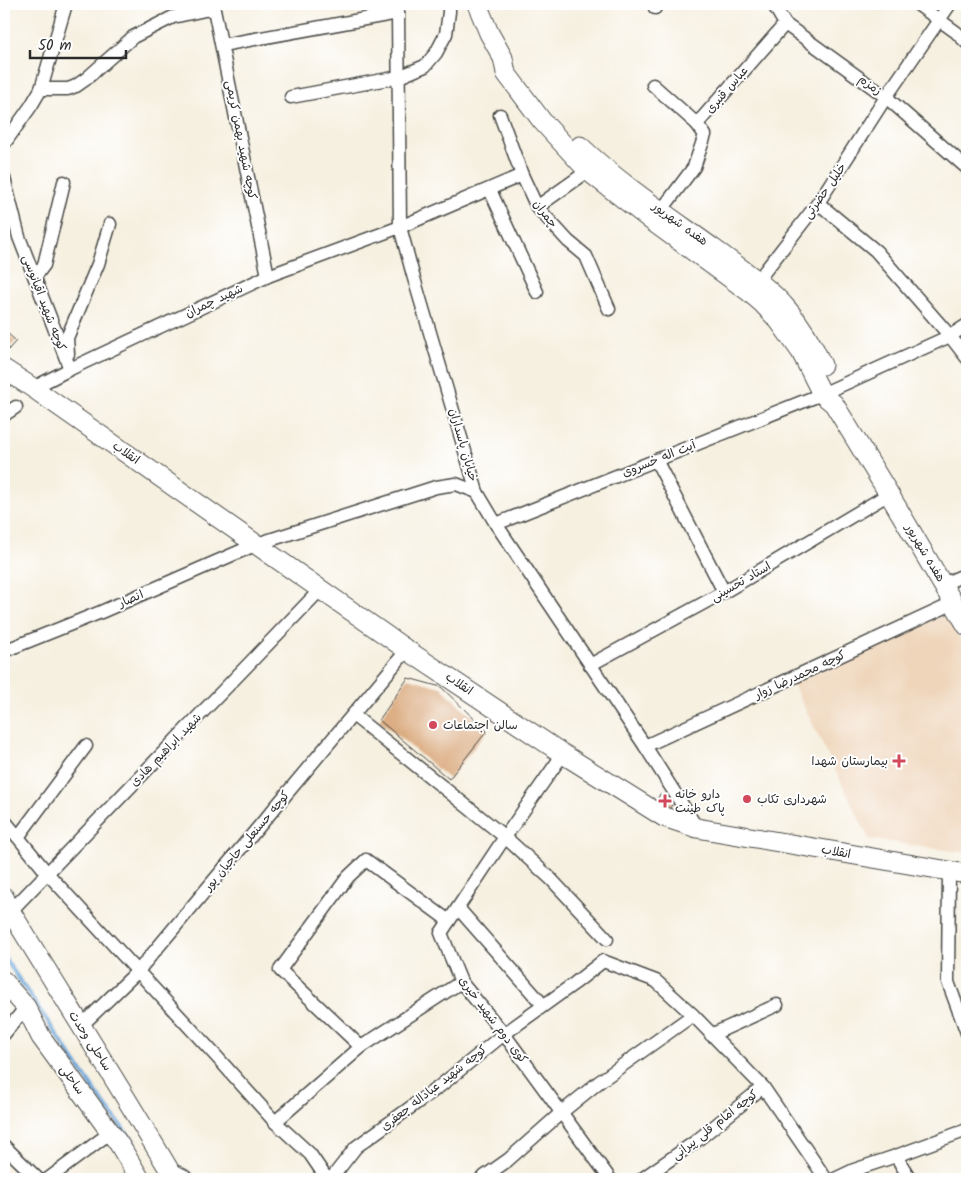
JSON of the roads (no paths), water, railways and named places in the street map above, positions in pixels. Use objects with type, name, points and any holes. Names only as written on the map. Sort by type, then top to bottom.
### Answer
[{"type":"main road","name":"هفده شهریور","points":[[477,4],[503,58],[506,72],[542,121],[588,171],[652,221],[748,291],[779,321],[830,396],[967,626]]},
{"type":"main road","name":"هفده شهریور","points":[[503,58],[516,67],[551,114],[596,161],[661,211],[758,280],[774,294],[810,340],[830,396]]},
{"type":"main road","name":"انقلاب","points":[[4,369],[407,650],[563,754],[664,817],[697,828],[958,873]]},
{"type":"main road","name":"ساحلی وحدت","points":[[6,909],[107,1067],[170,1173],[183,1179]]},
{"type":"main road","name":"ساحلی","points":[[4,981],[26,1007],[41,1037],[111,1132],[139,1179]]},
{"type":"street","points":[[4,144],[41,89],[66,4]]},
{"type":"street","points":[[291,97],[400,77],[425,66],[436,53],[446,34],[449,4]]},
{"type":"street","name":"زمزم","points":[[773,4],[785,24],[886,97],[967,168]]},
{"type":"street","points":[[917,4],[956,32],[967,43]]},
{"type":"street","name":"خلیل حضرتی","points":[[758,280],[818,203],[886,97],[950,4]]},
{"type":"street","points":[[41,89],[68,89],[76,86],[133,37],[173,17],[214,6]]},
{"type":"street","name":"کوچه شهید بهمن کریمی","points":[[214,6],[268,276]]},
{"type":"street","points":[[222,45],[397,8]]},
{"type":"street","name":"خیابان پاسداران","points":[[397,8],[400,77],[400,226],[477,492],[496,524],[645,746],[697,828]]},
{"type":"street","name":"عباس قنبری","points":[[661,211],[694,167],[705,135],[697,124],[785,24]]},
{"type":"street","points":[[653,85],[697,124]]},
{"type":"street","name":"چمران","points":[[500,115],[522,175],[537,207],[568,241],[586,256],[609,309]]},
{"type":"street","points":[[537,207],[588,171]]},
{"type":"street","points":[[400,226],[522,175]]},
{"type":"street","name":"کوچه شهید اقیانوسی","points":[[4,178],[19,236],[70,369]]},
{"type":"street","points":[[35,277],[44,265],[64,182]]},
{"type":"street","points":[[490,190],[537,292]]},
{"type":"street","points":[[818,203],[876,251],[967,358]]},
{"type":"street","points":[[70,369],[67,338],[98,264],[110,224]]},
{"type":"street","name":"شهید چمران","points":[[33,388],[268,276],[400,226]]},
{"type":"street","name":"آیت اله خسروی","points":[[496,524],[656,460],[830,396],[967,326]]},
{"type":"street","points":[[4,415],[16,407]]},
{"type":"street","points":[[656,460],[724,592]]},
{"type":"street","points":[[257,544],[436,487],[456,484],[477,492]]},
{"type":"street","name":"استاد تحسینی","points":[[590,665],[724,592],[889,494]]},
{"type":"street","name":"انصار","points":[[4,651],[101,612],[257,544]]},
{"type":"street","points":[[943,584],[967,574]]},
{"type":"street","name":"شهید ابراهیم هادی","points":[[6,909],[48,874],[321,589]]},
{"type":"street","name":"کوچه محمدرضا زوار","points":[[645,746],[954,603]]},
{"type":"street","name":"کوچه حسنعلی حاجیان پور","points":[[81,1026],[138,971],[407,650]]},
{"type":"street","points":[[353,715],[505,837],[550,878],[607,940]]},
{"type":"street","points":[[18,837],[86,746]]},
{"type":"street","name":"کوی دوم شهید خیری","points":[[563,754],[441,933],[461,982],[504,1034],[610,1179]]},
{"type":"street","points":[[4,820],[48,874],[275,1122],[310,1154],[327,1179]]},
{"type":"street","points":[[361,1047],[280,970],[348,877],[366,860],[449,921]]},
{"type":"street","points":[[958,873],[948,982],[967,1033]]},
{"type":"street","points":[[458,908],[544,1005]]},
{"type":"street","name":"کوچه شهید عباداله جعفری","points":[[331,1179],[356,1147],[440,1086],[504,1034],[603,961],[656,981],[693,1015],[762,1087],[826,1179]]},
{"type":"street","points":[[275,1122],[361,1047],[461,982]]},
{"type":"street","points":[[711,1034],[777,1005]]},
{"type":"street","points":[[4,1034],[26,1007]]},
{"type":"street","points":[[481,1179],[508,1160],[599,1082],[693,1015]]},
{"type":"street","name":"کوچه امام قلی پیرانی","points":[[642,1179],[695,1142],[762,1087]]},
{"type":"street","points":[[835,1179],[854,1170],[967,1130]]},
{"type":"street","points":[[48,1179],[111,1132]]},
{"type":"street","points":[[4,1146],[38,1179]]},
{"type":"street","points":[[896,1156],[910,1179]]},
{"type":"waterway","points":[[4,957],[97,1094],[133,1142],[139,1161]]},
{"type":"place","name":"سالن اجتماعات","points":[[433,725]]},
{"type":"place","name":"بیمارستان شهدا","points":[[899,761]]},
{"type":"place","name":"شهرداری تکاب","points":[[747,799]]},
{"type":"place","name":"دارو خانه پاک طینت","points":[[665,801]]}]
